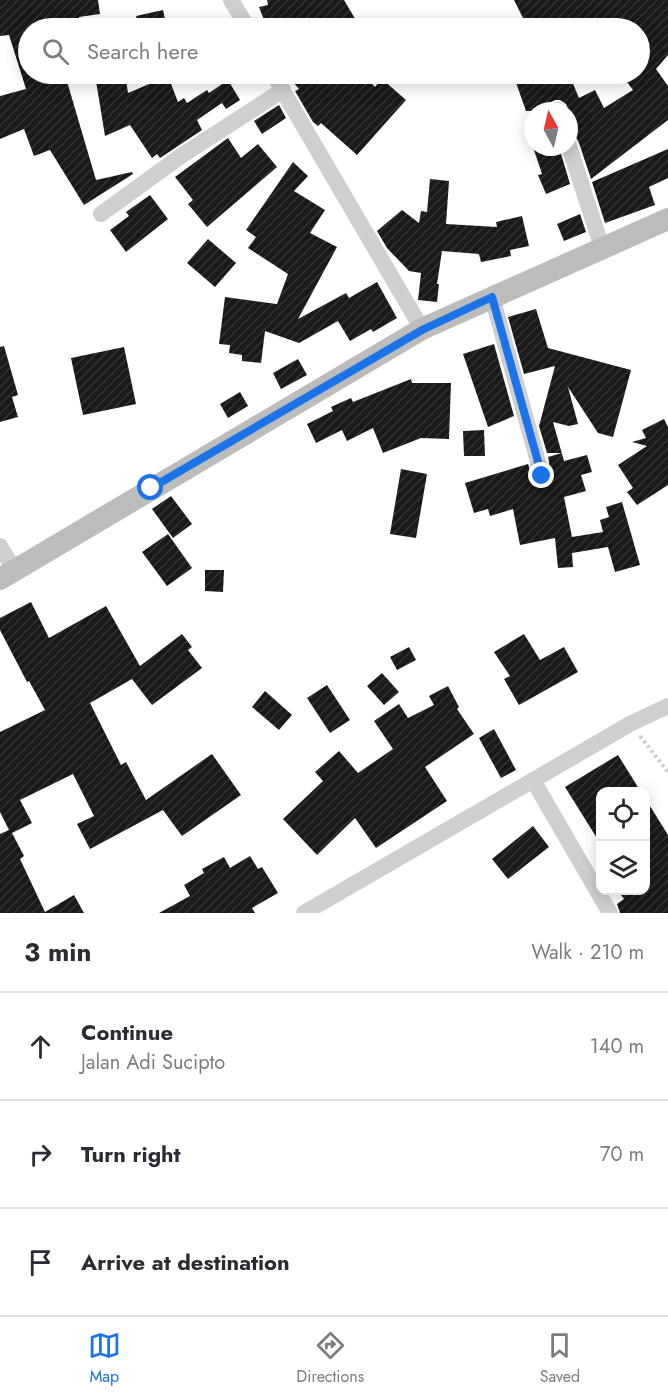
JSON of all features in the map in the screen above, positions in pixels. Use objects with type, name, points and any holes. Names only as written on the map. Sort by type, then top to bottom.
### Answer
[{"type":"street","points":[[231,0],[242,18]]},
{"type":"street","points":[[279,84],[422,330]]},
{"type":"street","points":[[100,214],[181,156],[283,90]]},
{"type":"street","points":[[572,156],[602,248]]},
{"type":"street","points":[[0,546],[7,575],[422,330],[668,219]]},
{"type":"street","points":[[492,297],[542,476]]},
{"type":"street","points":[[304,913],[630,724],[668,706]]},
{"type":"street","points":[[533,780],[610,913]]},
{"type":"path","points":[[630,724],[668,772]]},
{"type":"building","points":[[0,0],[98,0],[100,14],[79,18],[18,18],[18,64],[9,35],[0,36]]},
{"type":"building","points":[[267,0],[344,0],[355,18],[263,18],[259,7],[268,5]]},
{"type":"building","points":[[514,0],[668,0],[668,55],[656,69],[668,86],[668,120],[591,179],[578,141],[578,102],[555,100],[524,102],[524,105],[517,84],[573,84],[579,98],[595,90],[604,108],[633,90],[628,84],[650,84],[650,18],[523,18]]},
{"type":"building","points":[[163,10],[165,18],[136,18],[136,16]]},
{"type":"building","points":[[24,84],[68,84],[96,180],[132,172],[133,174],[84,205],[50,150],[34,156],[24,129],[0,139],[0,96],[26,89]]},
{"type":"building","points":[[96,84],[127,84],[128,93],[149,84],[171,84],[178,102],[184,98],[187,103],[207,90],[209,93],[222,84],[230,84],[240,100],[226,109],[222,103],[197,120],[202,130],[160,158],[157,154],[152,158],[130,125],[105,136]]},
{"type":"building","points":[[295,84],[372,84],[375,87],[378,84],[388,84],[406,100],[357,155],[321,123],[318,126],[313,122],[295,91],[299,89]]},
{"type":"building","points":[[279,105],[286,118],[262,134],[254,121]]},
{"type":"building","points":[[228,138],[241,158],[258,144],[277,167],[207,227],[188,204],[193,200],[175,177]]},
{"type":"building","points":[[668,149],[668,178],[649,187],[655,205],[605,223],[592,182]]},
{"type":"building","points":[[536,156],[562,156],[570,184],[546,194],[538,175],[542,174]]},
{"type":"building","points":[[293,162],[308,176],[294,191],[325,210],[310,233],[337,247],[298,319],[346,293],[349,298],[377,282],[397,318],[373,332],[371,329],[350,341],[338,321],[299,343],[265,331],[261,363],[242,361],[242,355],[229,353],[230,345],[219,344],[225,297],[277,304],[288,274],[248,248],[256,237],[246,230]]},
{"type":"building","points":[[430,179],[449,181],[446,224],[497,227],[496,222],[522,216],[529,246],[510,250],[511,256],[481,262],[479,254],[442,251],[437,302],[418,300],[421,273],[409,271],[387,248],[377,231],[402,210],[419,223],[421,211],[427,212]]},
{"type":"building","points":[[150,195],[168,219],[126,252],[110,230],[129,216],[126,212]]},
{"type":"building","points":[[580,214],[586,232],[564,241],[557,224]]},
{"type":"building","points":[[208,239],[236,263],[215,287],[187,263]]},
{"type":"building","points":[[536,309],[548,348],[631,370],[613,437],[598,433],[568,387],[578,424],[569,426],[553,422],[562,453],[547,453],[539,426],[555,366],[524,374],[508,317]]},
{"type":"building","points":[[494,344],[514,416],[488,427],[463,354]]},
{"type":"building","points":[[4,346],[18,395],[12,397],[18,417],[0,422],[0,347]]},
{"type":"building","points":[[124,347],[136,404],[83,415],[71,358]]},
{"type":"building","points":[[298,359],[307,375],[281,389],[273,373]]},
{"type":"building","points":[[411,379],[412,383],[451,383],[449,439],[421,438],[383,453],[373,428],[347,441],[342,430],[316,443],[307,424],[333,411],[331,407],[351,398],[353,402]]},
{"type":"building","points":[[240,392],[248,406],[228,418],[220,404]]},
{"type":"building","points":[[664,419],[668,427],[668,485],[637,505],[627,492],[633,488],[618,465],[647,446],[632,442],[646,438],[642,430]]},
{"type":"building","points":[[484,430],[485,456],[464,456],[463,431]]},
{"type":"building","points":[[562,453],[564,461],[587,455],[592,472],[581,475],[586,491],[564,497],[572,537],[603,532],[600,520],[609,517],[606,507],[622,502],[640,565],[615,572],[608,547],[572,553],[573,567],[558,568],[555,538],[520,545],[513,509],[490,516],[488,509],[474,513],[465,483],[528,464],[534,483],[545,486],[552,478],[548,457]]},
{"type":"building","points":[[401,469],[427,474],[416,538],[390,534]]},
{"type":"building","points":[[171,496],[192,524],[173,538],[152,509]]},
{"type":"building","points":[[168,534],[192,568],[167,586],[142,552]]},
{"type":"building","points":[[205,570],[224,570],[223,592],[205,591]]},
{"type":"building","points":[[31,602],[49,638],[106,606],[140,666],[182,634],[192,647],[188,650],[202,668],[152,705],[132,679],[90,703],[121,765],[126,762],[146,800],[212,754],[241,795],[182,836],[163,810],[90,849],[77,824],[94,816],[73,774],[20,800],[32,823],[12,833],[24,856],[20,859],[45,912],[74,895],[84,913],[0,913],[0,834],[9,830],[0,812],[0,732],[45,710],[29,681],[27,682],[0,630],[0,618]]},
{"type":"building","points":[[524,634],[540,660],[564,647],[578,672],[519,705],[504,679],[510,676],[494,652]]},
{"type":"building","points":[[409,647],[416,660],[397,670],[390,657]]},
{"type":"building","points":[[382,673],[399,692],[384,705],[367,686]]},
{"type":"building","points":[[327,685],[350,720],[330,733],[307,698]]},
{"type":"building","points":[[448,686],[459,707],[457,709],[474,734],[425,767],[447,801],[376,848],[355,818],[317,855],[283,819],[323,781],[315,772],[339,751],[358,773],[393,749],[374,721],[399,704],[408,718],[434,705],[429,696]]},
{"type":"building","points":[[265,691],[292,715],[279,730],[252,707]]},
{"type":"building","points":[[494,729],[516,770],[501,778],[479,738]]},
{"type":"building","points":[[618,755],[638,787],[596,787],[596,837],[565,787]]},
{"type":"building","points":[[650,806],[668,835],[668,913],[620,913],[617,904],[624,899],[621,895],[650,895]]},
{"type":"building","points":[[533,826],[549,847],[508,879],[492,859]]},
{"type":"building","points":[[250,856],[258,869],[262,867],[278,893],[252,908],[255,913],[159,913],[190,896],[184,885],[204,873],[202,869],[224,857],[230,868]]},
{"type":"route","points":[[151,488],[422,330],[492,297],[542,476]]}]
